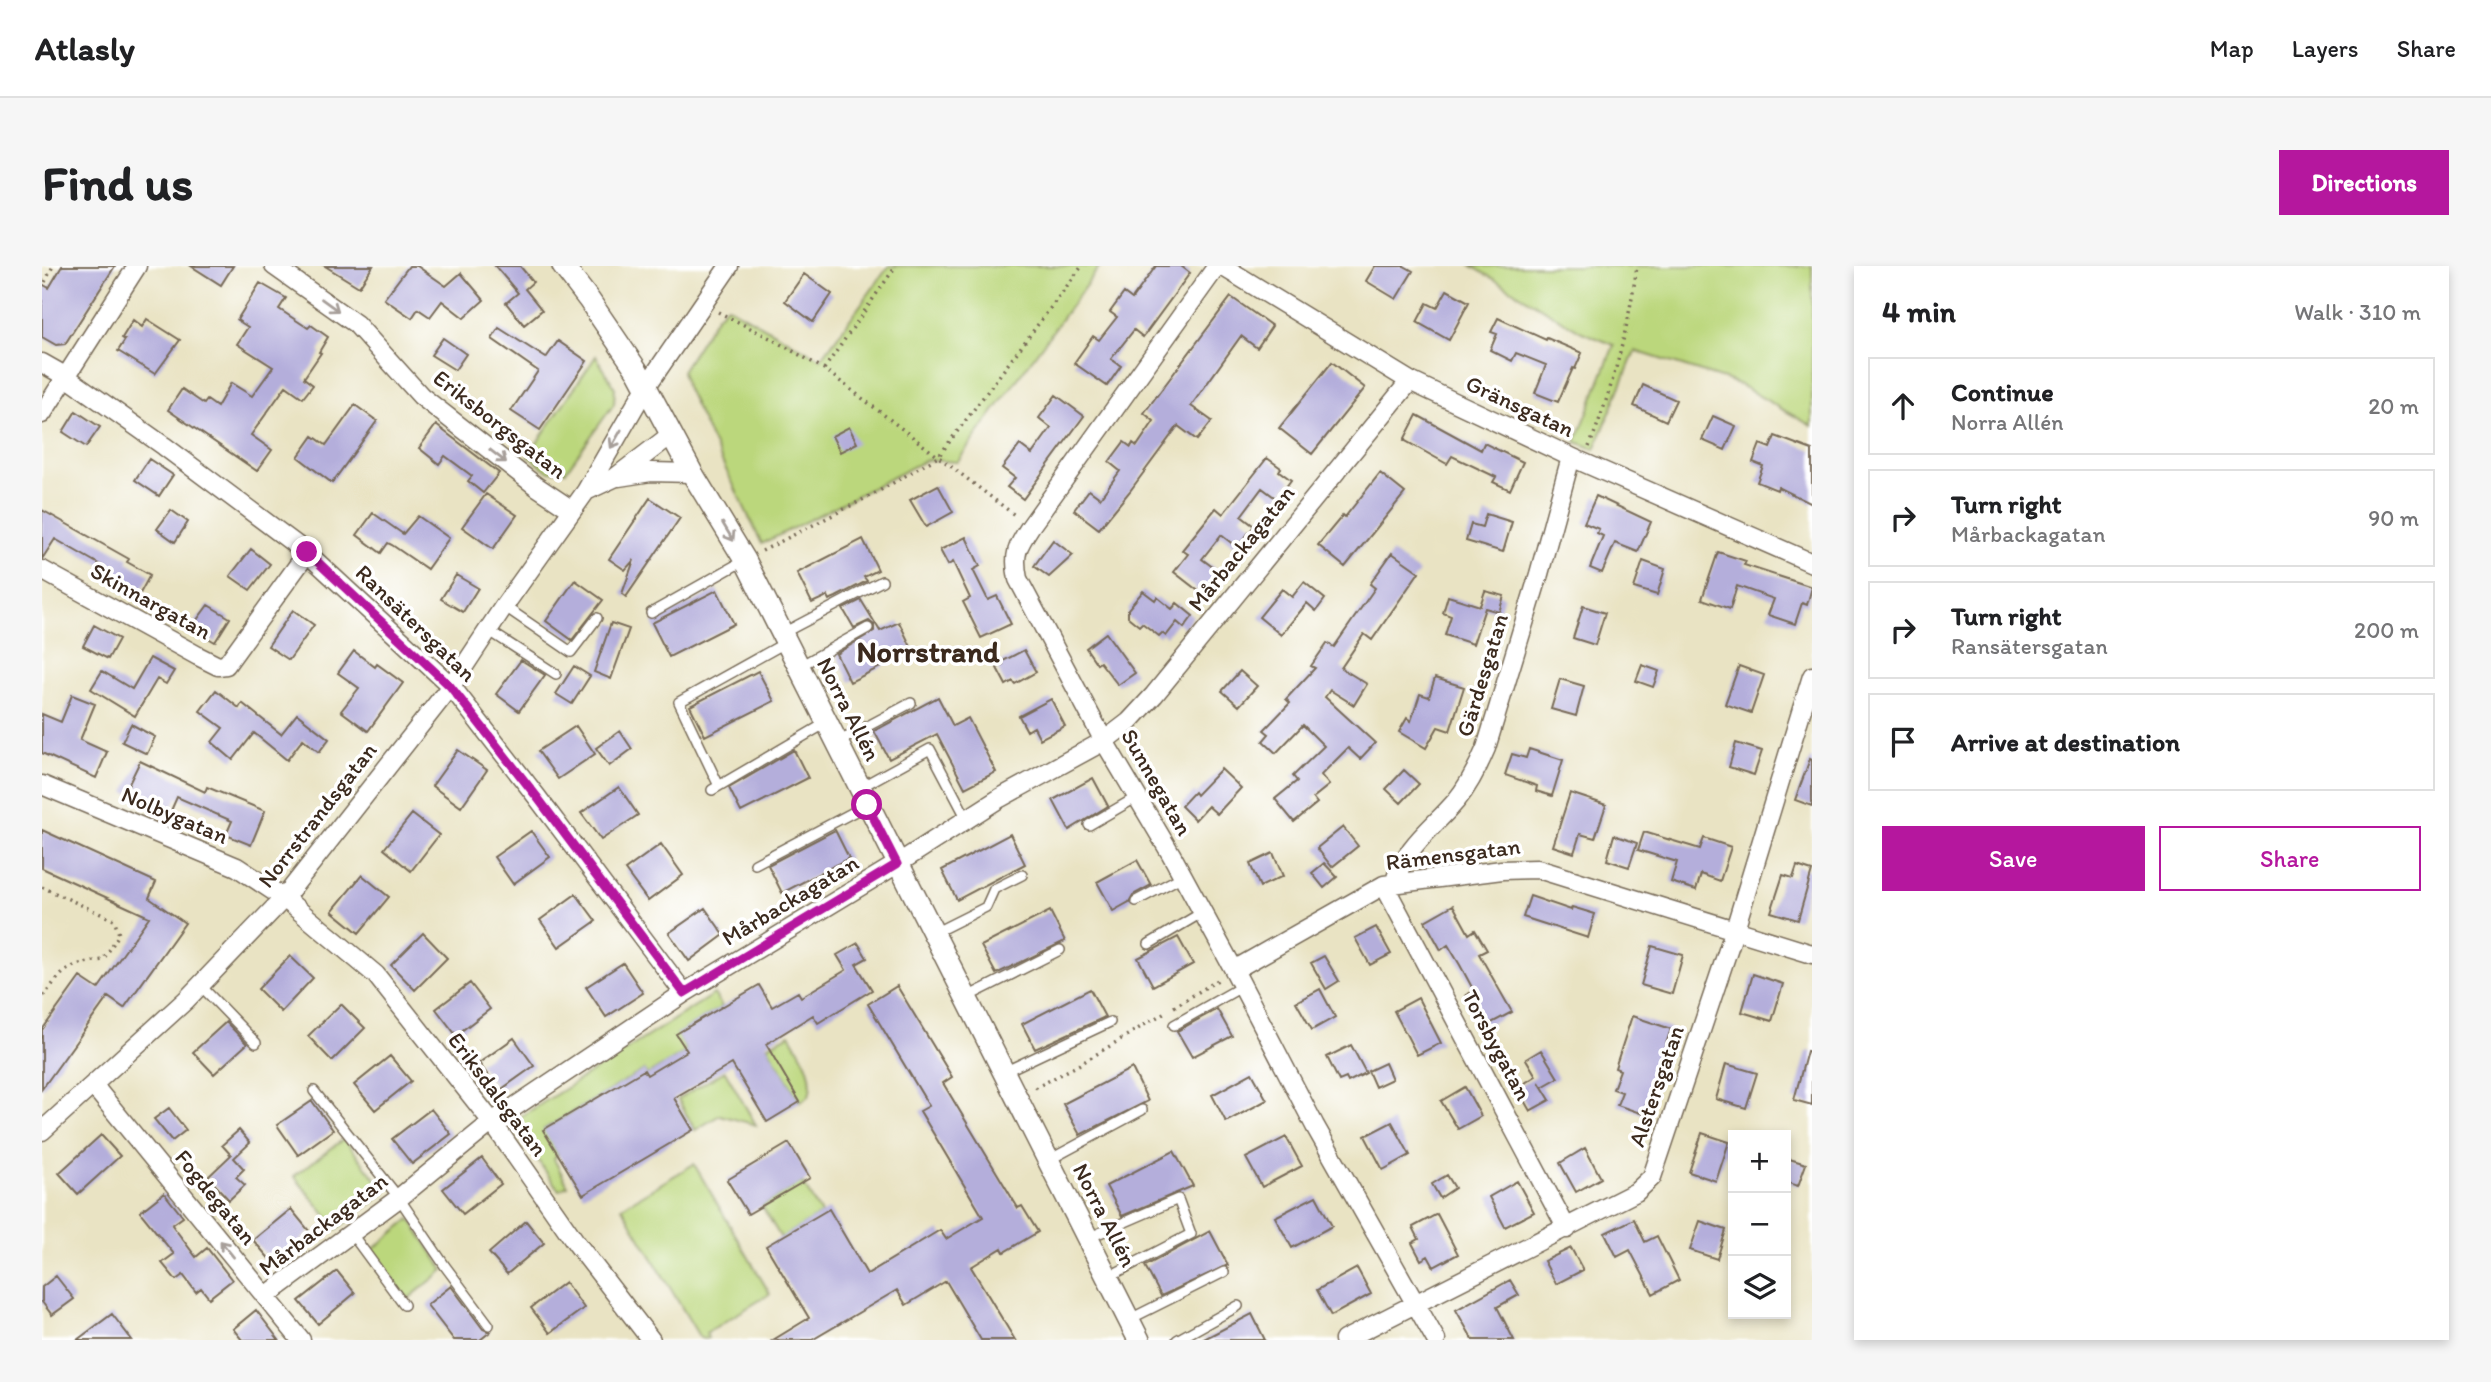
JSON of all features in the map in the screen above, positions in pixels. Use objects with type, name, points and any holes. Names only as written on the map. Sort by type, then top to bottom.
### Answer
[{"type":"street","points":[[42,414],[137,266]]},
{"type":"street","name":"Eriksborgsgatan","points":[[274,266],[356,324],[421,396],[572,510]]},
{"type":"street","name":"Norra Allén","points":[[563,266],[589,300],[646,387],[692,473],[745,560],[1139,1340]]},
{"type":"street","name":"Norrstrandsgatan","points":[[45,1122],[93,1085],[200,985],[284,898],[450,686],[586,491],[646,387],[729,266]]},
{"type":"street","name":"Gränsgatan","points":[[1220,266],[1410,381],[1577,460],[1812,562]]},
{"type":"street","name":"Sunnegatan","points":[[1220,266],[1017,547],[1015,564],[1018,579],[1104,741],[1203,912],[1315,1126],[1436,1340]]},
{"type":"street","name":"Ransätersgatan","points":[[42,363],[65,376],[307,552],[450,686],[684,993]]},
{"type":"street","name":"Mårbackagatan","points":[[266,1296],[399,1198],[492,1122],[684,993],[1000,798],[1104,741],[1129,722],[1154,695],[1410,381]]},
{"type":"street","name":"Norrstrandsgatan","points":[[586,491],[616,477],[672,434]]},
{"type":"street","name":"Gärdesgatan","points":[[1389,884],[1409,850],[1456,800],[1476,773],[1577,460]]},
{"type":"street","name":"Norrstrandsgatan","points":[[616,477],[651,472],[692,473]]},
{"type":"street","name":"Skinnargatan","points":[[42,570],[218,666],[226,665],[307,552]]},
{"type":"street","name":"Alstersgatan","points":[[1343,1340],[1636,1192],[1652,1177],[1735,929],[1812,676]]},
{"type":"street","name":"Nolbygatan","points":[[42,785],[237,867],[284,898]]},
{"type":"street","name":"Rämensgatan","points":[[1234,970],[1389,884],[1502,870],[1538,869],[1812,954]]},
{"type":"street","name":"Torsbygatan","points":[[1389,884],[1567,1228]]},
{"type":"street","name":"Eriksdalsgatan","points":[[284,898],[376,975],[492,1122],[577,1244],[651,1340]]},
{"type":"street","name":"Fogdegatan","points":[[93,1085],[301,1340]]},
{"type":"lane","points":[[650,613],[745,560]]},
{"type":"lane","points":[[826,723],[715,788],[679,702],[882,581]]},
{"type":"lane","points":[[504,606],[571,652],[597,618]]},
{"type":"lane","points":[[798,667],[868,628]]},
{"type":"lane","points":[[488,630],[556,674]]},
{"type":"lane","points":[[836,743],[911,703]]},
{"type":"lane","points":[[755,864],[863,796],[930,749],[967,819]]},
{"type":"lane","points":[[1089,825],[1137,797]]},
{"type":"lane","points":[[933,934],[986,908],[994,889],[1022,875]]},
{"type":"lane","points":[[1136,901],[1182,876]]},
{"type":"lane","points":[[1149,944],[1203,912]]},
{"type":"lane","points":[[966,998],[1060,950]]},
{"type":"lane","points":[[200,985],[256,1042]]},
{"type":"lane","points":[[1174,1025],[1243,986]]},
{"type":"lane","points":[[1004,1072],[1110,1022]]},
{"type":"lane","points":[[314,1091],[399,1198],[489,1325]]},
{"type":"lane","points":[[1049,1160],[1142,1110]]},
{"type":"lane","points":[[1088,1238],[1178,1199],[1191,1234],[1107,1277]]},
{"type":"lane","points":[[351,1233],[404,1305]]},
{"type":"lane","points":[[1129,1320],[1224,1272]]},
{"type":"lane","points":[[1177,1340],[1238,1306]]},
{"type":"path","points":[[45,282],[53,266]]},
{"type":"path","points":[[824,369],[896,266]]},
{"type":"path","points":[[745,560],[872,495],[938,457],[1082,266]]},
{"type":"path","points":[[1577,460],[1613,383],[1631,307],[1637,266]]},
{"type":"path","points":[[704,305],[771,338],[824,369],[1030,527]]},
{"type":"path","points":[[42,887],[114,920],[119,934],[103,960],[82,962],[65,970],[42,998]]},
{"type":"path","points":[[1018,1098],[1082,1063],[1234,970]]},
{"type":"green space","points":[[889,266],[1100,266],[957,462],[926,460],[762,544],[686,387],[682,371],[717,316],[727,306],[821,359]]},
{"type":"green space","points":[[1472,266],[1812,266],[1812,426],[1736,383],[1635,351],[1595,449],[1576,442],[1614,345],[1582,332]]},
{"type":"green space","points":[[596,356],[615,388],[614,404],[566,471],[548,471],[528,456]]},
{"type":"green space","points":[[714,994],[722,1007],[677,1034],[687,1051],[647,1075],[644,1070],[544,1129],[558,1154],[554,1159],[568,1186],[559,1190],[511,1123]]},
{"type":"green space","points":[[790,1034],[811,1079],[809,1096],[800,1102],[767,1046]]},
{"type":"green space","points":[[725,1071],[756,1125],[720,1115],[695,1130],[678,1099]]},
{"type":"green space","points":[[344,1139],[386,1192],[337,1229],[294,1176]]},
{"type":"green space","points":[[694,1164],[770,1294],[706,1333],[708,1338],[704,1339],[700,1338],[622,1207]]},
{"type":"green space","points":[[802,1182],[821,1214],[781,1238],[762,1206]]},
{"type":"green space","points":[[410,1219],[444,1270],[408,1299],[371,1251]]},
{"type":"building","points":[[62,266],[115,266],[65,344],[56,345],[42,337],[42,284],[49,288]]},
{"type":"building","points":[[191,266],[233,266],[221,285]]},
{"type":"building","points":[[325,266],[373,266],[359,287]]},
{"type":"building","points":[[409,266],[417,266],[446,286],[461,273],[484,300],[464,318],[442,301],[430,317],[418,309],[412,318],[384,299]]},
{"type":"building","points":[[495,266],[520,266],[533,282],[525,289],[542,310],[524,325],[506,303],[518,293]]},
{"type":"building","points":[[1156,266],[1181,266],[1190,273],[1143,337],[1134,330],[1111,359],[1121,366],[1107,386],[1074,363],[1093,336],[1099,340],[1117,317],[1110,312],[1124,293],[1132,299]]},
{"type":"building","points":[[1375,266],[1404,266],[1413,271],[1396,299],[1366,281]]},
{"type":"building","points":[[804,274],[832,294],[813,322],[785,301]]},
{"type":"building","points":[[260,283],[286,298],[279,309],[308,328],[311,325],[328,337],[304,378],[313,385],[303,398],[286,386],[251,435],[272,450],[257,471],[168,410],[182,389],[204,404],[207,400],[217,407],[231,383],[252,396],[273,367],[237,344],[248,327],[237,320]]},
{"type":"building","points":[[1447,290],[1469,302],[1449,340],[1417,322],[1427,303],[1437,308]]},
{"type":"building","points":[[1231,297],[1272,326],[1257,348],[1241,336],[1191,406],[1212,421],[1197,440],[1178,426],[1099,529],[1074,510],[1089,490],[1100,498],[1120,471],[1109,462],[1124,442],[1131,447],[1133,443],[1137,446],[1154,421],[1144,413]]},
{"type":"building","points":[[1498,318],[1582,353],[1558,402],[1535,393],[1546,365],[1516,353],[1512,361],[1490,350],[1497,334],[1491,332]]},
{"type":"building","points":[[147,319],[180,340],[155,374],[118,351],[133,320],[142,327]]},
{"type":"building","points":[[499,328],[546,358],[558,341],[587,361],[540,430],[511,411],[538,371],[492,339]]},
{"type":"building","points":[[443,338],[466,354],[455,370],[431,355]]},
{"type":"building","points":[[1332,362],[1365,388],[1312,454],[1279,428]]},
{"type":"building","points":[[1643,385],[1676,400],[1666,421],[1634,406]]},
{"type":"building","points":[[1056,395],[1084,416],[1023,499],[1007,487],[1015,478],[1002,468],[1020,445],[1032,454],[1051,428],[1039,418]]},
{"type":"building","points":[[355,405],[377,421],[332,483],[298,457],[313,436],[326,445]]},
{"type":"building","points":[[76,411],[100,427],[86,447],[63,432]]},
{"type":"building","points":[[1417,415],[1481,450],[1484,443],[1523,462],[1510,490],[1493,482],[1496,477],[1452,456],[1447,464],[1404,440]]},
{"type":"building","points":[[1713,416],[1736,426],[1725,450],[1702,440]]},
{"type":"building","points":[[436,425],[499,473],[483,493],[468,481],[472,476],[445,456],[439,464],[419,448]]},
{"type":"building","points":[[849,427],[857,443],[840,452],[832,436]]},
{"type":"building","points":[[1775,436],[1812,450],[1812,504],[1778,487],[1777,490],[1757,482],[1763,466],[1753,462],[1760,444],[1770,448]]},
{"type":"building","points":[[1267,458],[1291,480],[1277,499],[1262,488],[1241,516],[1254,526],[1239,545],[1234,545],[1221,535],[1202,559],[1218,571],[1201,593],[1174,572],[1188,554],[1182,550],[1216,508],[1223,514]]},
{"type":"building","points":[[149,459],[173,475],[159,496],[135,480]]},
{"type":"building","points":[[1380,473],[1405,493],[1345,567],[1318,545],[1343,515],[1345,517]]},
{"type":"building","points":[[938,485],[953,512],[926,527],[910,500]]},
{"type":"building","points":[[486,494],[517,515],[493,549],[462,527]]},
{"type":"building","points":[[1596,496],[1651,522],[1638,552],[1615,543],[1602,573],[1590,568],[1603,536],[1597,533],[1599,529],[1584,523]]},
{"type":"building","points":[[650,498],[680,518],[626,597],[622,594],[634,560],[625,570],[609,559]]},
{"type":"building","points":[[42,510],[129,559],[127,562],[150,575],[138,597],[101,572],[104,567],[55,539],[42,559]]},
{"type":"building","points":[[171,510],[188,522],[175,542],[157,529]]},
{"type":"building","points":[[373,513],[403,534],[418,516],[449,538],[427,569],[388,543],[381,553],[357,535]]},
{"type":"building","points":[[1486,514],[1512,522],[1503,552],[1466,541],[1471,524],[1482,527]]},
{"type":"building","points":[[966,537],[980,566],[973,570],[988,600],[997,596],[1011,624],[981,638],[963,602],[970,598],[953,562],[948,565],[940,550]]},
{"type":"building","points":[[863,539],[878,570],[864,577],[867,581],[836,597],[829,600],[827,596],[812,603],[797,573]]},
{"type":"building","points":[[1053,540],[1073,555],[1049,577],[1034,566]]},
{"type":"building","points":[[251,549],[270,564],[250,590],[230,576]]},
{"type":"building","points":[[1718,552],[1746,561],[1744,565],[1812,587],[1807,605],[1802,603],[1795,624],[1768,615],[1774,599],[1737,586],[1730,609],[1702,599]]},
{"type":"building","points":[[1392,553],[1419,572],[1372,640],[1364,634],[1341,668],[1367,684],[1354,705],[1330,690],[1325,697],[1375,743],[1360,759],[1348,748],[1321,775],[1329,785],[1313,798],[1317,803],[1294,822],[1275,799],[1297,781],[1293,776],[1324,746],[1303,725],[1276,753],[1263,741],[1269,734],[1264,730],[1290,703],[1286,699],[1315,668],[1311,666],[1327,643],[1334,647],[1375,588],[1370,584]]},
{"type":"building","points":[[1643,561],[1665,569],[1657,595],[1634,588]]},
{"type":"building","points":[[456,575],[478,588],[463,612],[441,599]]},
{"type":"building","points":[[575,580],[603,600],[572,640],[546,621]]},
{"type":"building","points":[[1304,582],[1325,599],[1316,611],[1307,603],[1281,635],[1259,617],[1282,589],[1292,597]]},
{"type":"building","points":[[717,590],[734,624],[669,657],[652,623]]},
{"type":"building","points":[[1143,591],[1155,600],[1157,597],[1172,609],[1177,603],[1193,616],[1184,628],[1177,622],[1166,636],[1162,633],[1159,636],[1142,623],[1139,626],[1128,617],[1128,609]]},
{"type":"building","points":[[1485,591],[1504,596],[1499,612],[1485,608],[1473,644],[1445,635],[1451,616],[1443,613],[1448,596],[1480,606]]},
{"type":"building","points":[[861,600],[880,631],[899,622],[913,651],[850,682],[836,654],[874,631],[874,625],[869,621],[854,628],[843,609]]},
{"type":"building","points":[[208,605],[230,618],[215,642],[191,628]]},
{"type":"building","points":[[1583,606],[1605,613],[1595,645],[1573,638]]},
{"type":"building","points":[[293,610],[314,625],[289,660],[268,646]]},
{"type":"building","points":[[611,623],[629,629],[611,679],[594,672]]},
{"type":"building","points":[[94,625],[119,639],[108,659],[83,646]]},
{"type":"building","points":[[1106,633],[1135,673],[1118,685],[1100,662],[1097,664],[1086,648]]},
{"type":"building","points":[[1024,650],[1036,672],[1015,684],[1013,681],[1006,685],[997,668],[1003,664],[1001,662]]},
{"type":"building","points":[[354,651],[403,683],[368,731],[341,711],[359,688],[338,673]]},
{"type":"building","points":[[150,658],[174,671],[166,684],[157,679],[135,716],[91,689],[102,671],[132,689]]},
{"type":"building","points":[[521,660],[545,675],[519,711],[496,694]]},
{"type":"building","points":[[1642,665],[1659,671],[1653,687],[1636,681]]},
{"type":"building","points":[[574,666],[590,676],[572,704],[556,694]]},
{"type":"building","points":[[1739,666],[1764,675],[1751,713],[1725,704]]},
{"type":"building","points":[[758,671],[774,701],[705,736],[690,706]]},
{"type":"building","points":[[1240,671],[1257,686],[1239,706],[1222,691]]},
{"type":"building","points":[[1435,678],[1464,687],[1450,731],[1438,727],[1426,748],[1399,732],[1407,718],[1411,721],[1420,694],[1429,697]]},
{"type":"building","points":[[1560,679],[1584,686],[1576,716],[1551,709]]},
{"type":"building","points":[[216,690],[239,708],[242,703],[281,734],[297,714],[329,739],[319,752],[303,739],[287,760],[254,733],[233,760],[212,742],[223,728],[200,711]]},
{"type":"building","points":[[72,695],[95,704],[80,740],[107,752],[96,778],[42,753],[42,714],[61,722]]},
{"type":"building","points":[[938,697],[953,726],[968,718],[996,772],[965,788],[937,734],[889,759],[874,731]]},
{"type":"building","points":[[1051,699],[1065,726],[1040,739],[1034,727],[1027,731],[1019,716]]},
{"type":"building","points":[[131,724],[155,737],[147,754],[122,742]]},
{"type":"building","points":[[576,726],[595,754],[558,779],[538,751]]},
{"type":"building","points":[[620,731],[632,749],[609,766],[596,748]]},
{"type":"building","points":[[1736,743],[1762,751],[1754,775],[1729,767]]},
{"type":"building","points":[[1529,749],[1563,760],[1552,796],[1536,791],[1537,786],[1505,775],[1512,754],[1526,758]]},
{"type":"building","points":[[458,750],[487,770],[461,807],[432,786]]},
{"type":"building","points":[[794,750],[808,778],[741,812],[729,788]]},
{"type":"building","points":[[1810,759],[1812,760],[1812,806],[1795,800]]},
{"type":"building","points":[[140,761],[205,792],[207,787],[265,811],[251,845],[226,835],[232,821],[177,797],[170,813],[125,792]]},
{"type":"building","points":[[1221,769],[1241,788],[1217,814],[1208,806],[1195,820],[1181,806],[1194,792],[1196,795]]},
{"type":"building","points":[[1404,770],[1419,784],[1401,803],[1386,789]]},
{"type":"building","points":[[1093,778],[1108,806],[1069,830],[1053,800]]},
{"type":"building","points":[[619,787],[638,815],[601,840],[581,813]]},
{"type":"building","points":[[1570,793],[1606,805],[1595,838],[1580,834],[1574,853],[1553,846]]},
{"type":"building","points":[[412,814],[439,835],[411,871],[384,849]]},
{"type":"building","points":[[1343,827],[1358,846],[1332,867],[1317,848]]},
{"type":"building","points":[[42,830],[156,882],[149,898],[185,923],[124,1008],[108,997],[42,1089],[42,1030],[80,977],[98,989],[149,917],[42,868]]},
{"type":"building","points":[[835,830],[849,858],[782,893],[768,865]]},
{"type":"building","points":[[531,831],[550,857],[513,884],[494,857]]},
{"type":"building","points":[[1644,832],[1700,849],[1704,838],[1731,847],[1720,881],[1701,874],[1696,890],[1671,882],[1677,862],[1638,850]]},
{"type":"building","points":[[1010,834],[1025,864],[957,900],[942,870]]},
{"type":"building","points":[[1614,835],[1637,843],[1629,867],[1607,860]]},
{"type":"building","points":[[661,844],[683,875],[648,901],[625,870]]},
{"type":"building","points":[[1273,853],[1283,876],[1260,887],[1250,864]]},
{"type":"building","points":[[1137,860],[1151,885],[1113,911],[1097,882]]},
{"type":"building","points":[[1324,863],[1337,877],[1324,888],[1312,873]]},
{"type":"building","points":[[1797,866],[1812,871],[1798,920],[1771,912],[1783,875],[1793,878]]},
{"type":"building","points":[[362,875],[389,897],[359,933],[332,911]]},
{"type":"building","points":[[576,894],[596,921],[559,947],[540,920]]},
{"type":"building","points":[[1530,896],[1571,910],[1572,907],[1595,914],[1588,938],[1523,917]]},
{"type":"building","points":[[1453,905],[1469,934],[1475,930],[1487,950],[1479,954],[1512,1012],[1484,1027],[1466,995],[1474,991],[1460,965],[1448,945],[1441,950],[1425,921]]},
{"type":"building","points":[[705,908],[724,935],[689,961],[669,933]]},
{"type":"building","points":[[1050,911],[1065,941],[996,974],[981,946]]},
{"type":"building","points":[[1376,927],[1391,954],[1370,965],[1355,938]]},
{"type":"building","points":[[423,933],[447,958],[415,990],[391,965]]},
{"type":"building","points":[[1178,937],[1193,964],[1153,986],[1138,958]]},
{"type":"building","points":[[858,943],[867,958],[856,964],[872,990],[818,1023],[813,1015],[766,1044],[800,1102],[767,1122],[732,1064],[674,1098],[693,1130],[583,1195],[543,1130],[644,1070],[647,1075],[687,1051],[676,1034],[759,985],[772,1007],[798,992],[801,997],[846,970],[837,955]]},
{"type":"building","points":[[1652,946],[1683,955],[1672,994],[1641,985]]},
{"type":"building","points":[[290,956],[313,978],[281,1012],[258,989]]},
{"type":"building","points":[[1324,956],[1339,981],[1326,989],[1311,963]]},
{"type":"building","points":[[623,963],[643,993],[606,1017],[586,987]]},
{"type":"building","points":[[1753,974],[1783,984],[1772,1021],[1742,1012]]},
{"type":"building","points":[[470,983],[490,1009],[456,1035],[436,1009]]},
{"type":"building","points":[[897,986],[952,1077],[943,1083],[1018,1208],[1022,1206],[1038,1232],[1004,1252],[1002,1248],[971,1267],[1015,1340],[981,1340],[946,1281],[906,1305],[897,1290],[812,1340],[773,1340],[809,1318],[766,1246],[829,1209],[867,1274],[940,1230],[946,1239],[983,1217],[920,1111],[929,1106],[868,1004]]},
{"type":"building","points":[[1090,989],[1105,1017],[1035,1049],[1022,1024]]},
{"type":"building","points":[[1320,989],[1335,1017],[1312,1030],[1296,1002]]},
{"type":"building","points":[[1418,998],[1441,1043],[1417,1055],[1394,1011]]},
{"type":"building","points":[[341,1004],[365,1028],[332,1061],[308,1036]]},
{"type":"building","points":[[1217,1009],[1232,1036],[1192,1057],[1177,1031]]},
{"type":"building","points":[[1632,1016],[1671,1029],[1643,1114],[1617,1105],[1622,1092],[1613,1089],[1620,1070],[1615,1068]]},
{"type":"building","points":[[226,1022],[247,1044],[214,1074],[193,1052]]},
{"type":"building","points":[[514,1038],[534,1066],[499,1091],[479,1063]]},
{"type":"building","points":[[1351,1045],[1366,1073],[1348,1082],[1346,1078],[1339,1081],[1327,1057]]},
{"type":"building","points":[[1541,1050],[1558,1078],[1542,1087],[1550,1100],[1530,1111],[1517,1088],[1536,1076],[1526,1059]]},
{"type":"building","points":[[1807,1051],[1812,1052],[1812,1105],[1794,1100]]},
{"type":"building","points":[[390,1056],[411,1081],[375,1110],[354,1085]]},
{"type":"building","points":[[1385,1063],[1392,1079],[1375,1087],[1368,1071]]},
{"type":"building","points":[[1726,1064],[1757,1073],[1746,1108],[1716,1099]]},
{"type":"building","points":[[1132,1068],[1148,1101],[1080,1135],[1063,1104]]},
{"type":"building","points":[[1252,1073],[1267,1100],[1226,1122],[1212,1095]]},
{"type":"building","points":[[1465,1087],[1481,1116],[1458,1129],[1441,1101]]},
{"type":"building","points":[[312,1101],[333,1130],[298,1155],[277,1125]]},
{"type":"building","points":[[169,1108],[186,1130],[172,1141],[154,1119]]},
{"type":"building","points":[[431,1109],[451,1134],[412,1164],[392,1139]]},
{"type":"building","points":[[1392,1122],[1410,1155],[1383,1170],[1365,1136]]},
{"type":"building","points":[[239,1130],[250,1143],[234,1158],[244,1169],[236,1177],[245,1185],[229,1200],[208,1177],[231,1155],[222,1145]]},
{"type":"building","points":[[1702,1133],[1728,1142],[1716,1181],[1689,1172]]},
{"type":"building","points":[[101,1135],[120,1156],[78,1194],[59,1173]]},
{"type":"building","points":[[1286,1137],[1302,1166],[1262,1187],[1246,1158]]},
{"type":"building","points":[[789,1143],[810,1178],[748,1214],[727,1180]]},
{"type":"building","points":[[1585,1148],[1601,1178],[1576,1192],[1560,1163]]},
{"type":"building","points":[[1174,1151],[1193,1186],[1122,1216],[1106,1186]]},
{"type":"building","points":[[482,1158],[501,1184],[463,1214],[443,1189]]},
{"type":"building","points":[[1791,1160],[1806,1164],[1798,1186],[1791,1184]]},
{"type":"building","points":[[1447,1175],[1455,1188],[1440,1198],[1432,1184]]},
{"type":"building","points":[[1517,1181],[1534,1212],[1505,1227],[1489,1197]]},
{"type":"building","points":[[164,1193],[183,1217],[172,1225],[196,1257],[207,1248],[232,1280],[209,1298],[201,1288],[196,1292],[183,1275],[176,1280],[162,1263],[174,1254],[140,1212]]},
{"type":"building","points":[[1316,1196],[1332,1226],[1292,1248],[1275,1217]]},
{"type":"building","points":[[291,1209],[310,1232],[273,1263],[253,1240]]},
{"type":"building","points":[[1437,1214],[1458,1254],[1434,1267],[1428,1256],[1421,1260],[1412,1243],[1419,1239],[1413,1227]]},
{"type":"building","points":[[1634,1219],[1645,1242],[1657,1236],[1679,1280],[1653,1294],[1630,1250],[1617,1257],[1605,1233]]},
{"type":"building","points":[[526,1221],[544,1243],[507,1274],[489,1253]]},
{"type":"building","points":[[1700,1221],[1726,1230],[1717,1259],[1690,1250]]},
{"type":"building","points":[[1210,1231],[1228,1265],[1161,1296],[1145,1266]]},
{"type":"building","points":[[1571,1248],[1583,1270],[1556,1284],[1544,1261]]},
{"type":"building","points":[[1357,1268],[1371,1294],[1331,1316],[1317,1290]]},
{"type":"building","points":[[337,1271],[355,1293],[318,1324],[299,1301]]},
{"type":"building","points":[[56,1276],[74,1299],[52,1315],[42,1302],[42,1287]]},
{"type":"building","points":[[1510,1280],[1519,1295],[1497,1307],[1514,1340],[1473,1340],[1456,1310]]},
{"type":"building","points":[[565,1282],[584,1308],[550,1333],[531,1308]]},
{"type":"building","points":[[451,1286],[483,1329],[490,1332],[480,1340],[454,1340],[427,1305]]},
{"type":"building","points":[[256,1310],[279,1340],[242,1340],[233,1329]]},
{"type":"building","points":[[112,1314],[132,1340],[77,1340]]},
{"type":"building","points":[[1252,1314],[1265,1340],[1202,1340]]},
{"type":"district","name":"Norrstrand","points":[[928,651]]},
{"type":"route","points":[[307,552],[450,686],[684,993],[897,864],[867,805]]}]
